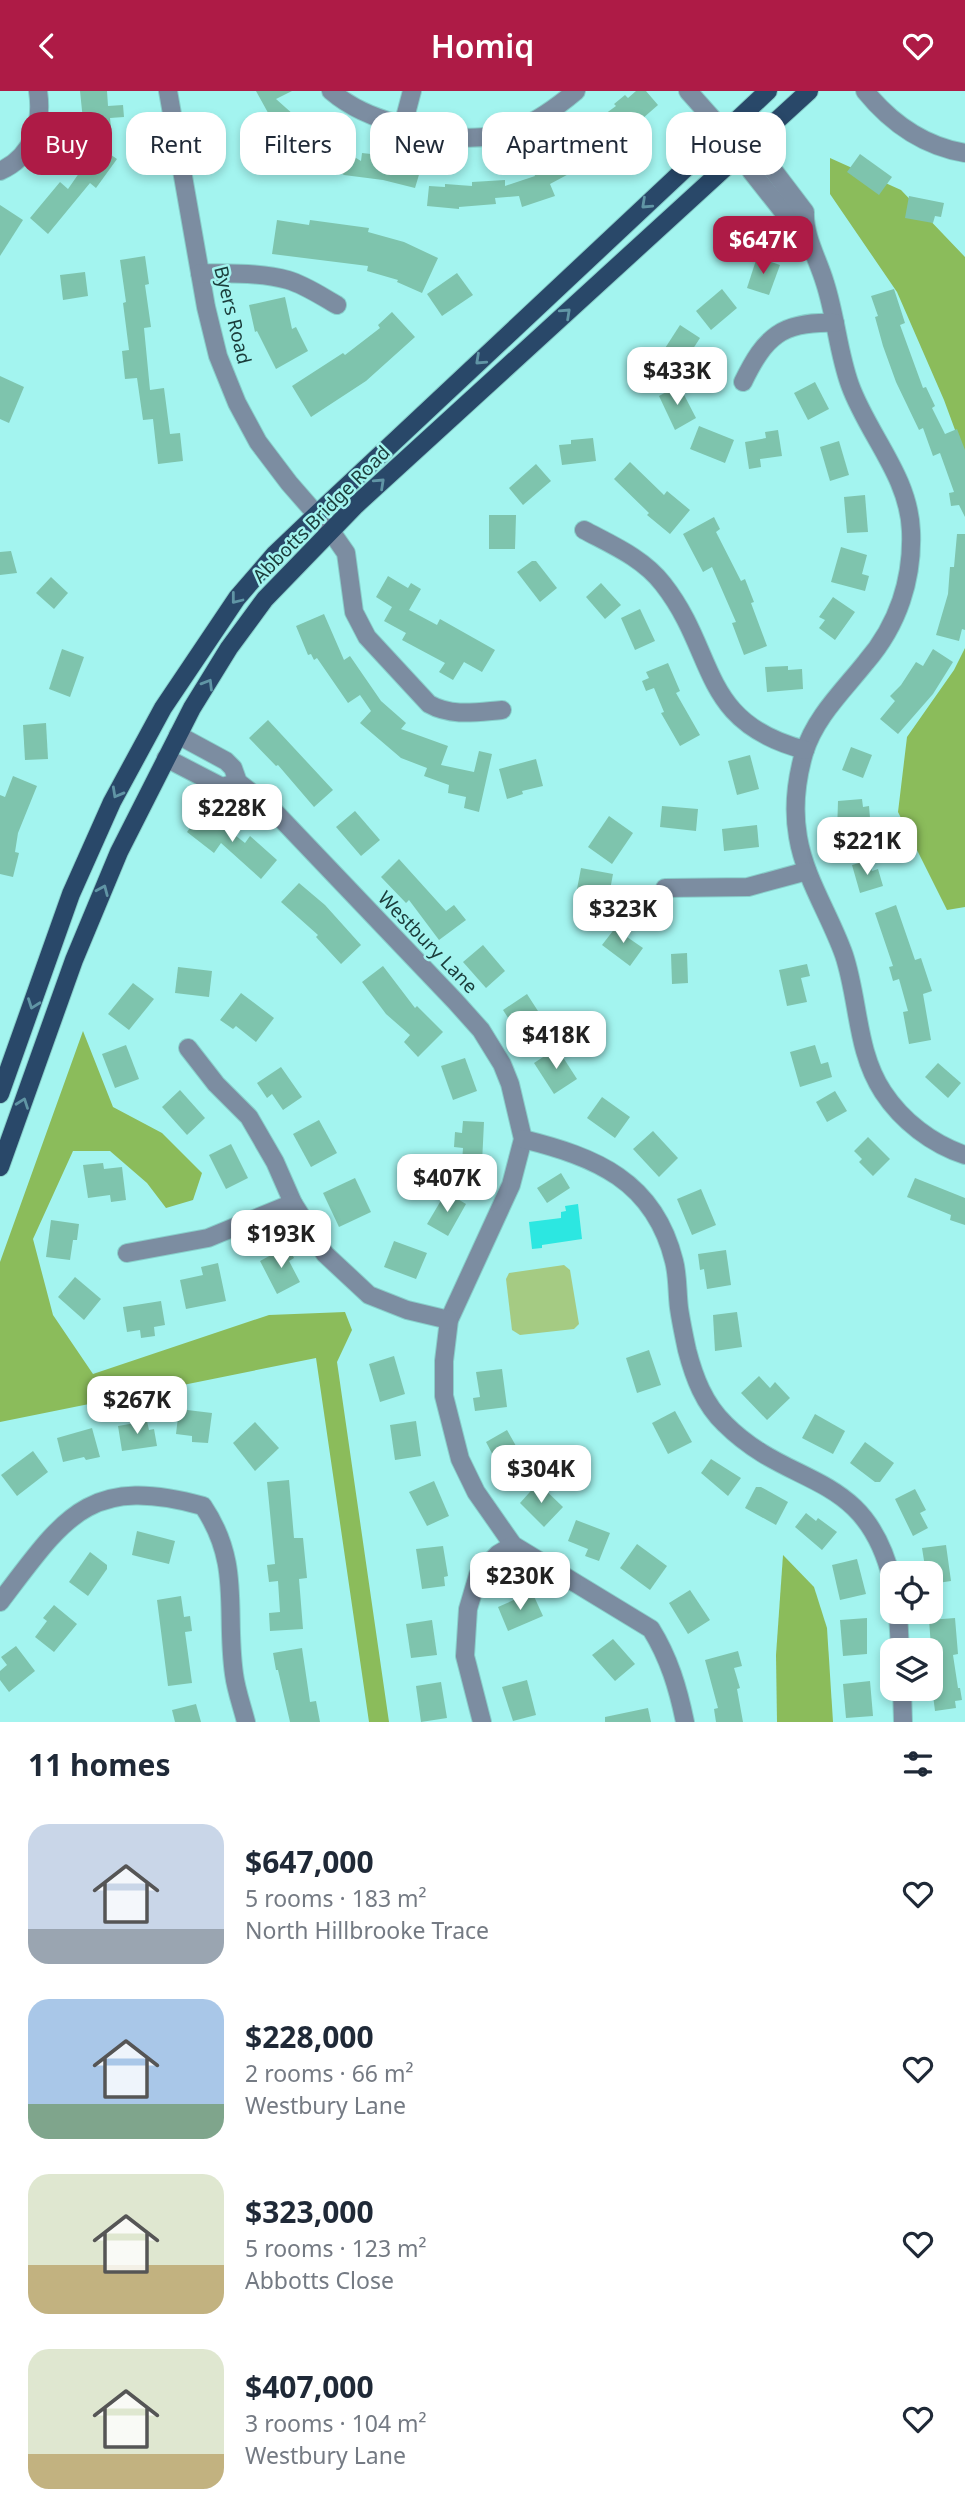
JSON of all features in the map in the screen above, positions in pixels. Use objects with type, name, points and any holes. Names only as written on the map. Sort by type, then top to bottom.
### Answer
[{"type":"main road","name":"Abbotts Bridge Road","points":[[745,112],[768,91]]},
{"type":"main road","name":"Abbotts Bridge Road","points":[[786,115],[809,91]]},
{"type":"main road","name":"Abbotts Bridge Road","points":[[0,1094],[71,894],[112,802],[163,708],[237,598],[275,554],[677,175]]},
{"type":"main road","name":"Abbotts Bridge Road","points":[[0,1167],[74,960],[119,852],[178,735],[229,648],[265,599],[330,530],[726,175]]},
{"type":"street","points":[[0,171],[18,160],[29,147],[40,117],[38,91]]},
{"type":"street","name":"Byers Road","points":[[168,91],[200,273],[218,356],[237,403],[258,442],[346,553],[358,623],[366,637],[429,704],[444,712],[456,713],[502,710]]},
{"type":"street","points":[[331,91],[344,102],[370,114]]},
{"type":"street","points":[[406,112],[412,91]]},
{"type":"street","points":[[468,138],[505,135],[538,121],[576,91]]},
{"type":"street","points":[[688,91],[707,112]]},
{"type":"street","points":[[865,91],[884,114],[905,130],[926,141],[965,153]]},
{"type":"street","points":[[777,175],[806,212],[805,226],[826,283],[850,385],[863,415],[898,476],[911,528],[911,561],[904,597],[890,630],[825,712],[805,750],[798,778],[795,809],[798,838],[807,871],[845,957],[863,1045],[881,1090],[892,1105],[919,1131],[965,1155]]},
{"type":"street","points":[[200,273],[245,274],[286,279],[337,305]]},
{"type":"street","points":[[743,382],[757,353],[776,336],[804,324],[835,323]]},
{"type":"street","points":[[584,530],[633,556],[662,583],[680,610],[714,685],[736,714],[769,738],[805,750]]},
{"type":"street","name":"Westbury Lane","points":[[178,735],[226,761],[233,768],[238,782],[271,808],[481,1030],[502,1065],[510,1084],[523,1139],[511,1185],[449,1320],[444,1361],[444,1397],[453,1439],[476,1492],[513,1545],[651,1629],[662,1647],[677,1683],[685,1722]]},
{"type":"street","points":[[166,758],[222,786],[238,782]]},
{"type":"street","points":[[665,888],[748,887],[807,871]]},
{"type":"street","points":[[188,1048],[216,1084],[249,1117],[275,1162],[293,1203],[325,1254],[369,1295],[407,1310],[449,1320]]},
{"type":"street","points":[[523,1139],[563,1149],[597,1162],[632,1186],[657,1221],[674,1260],[682,1328],[692,1370],[711,1409],[725,1424],[758,1450],[834,1490],[851,1502],[866,1518],[888,1561]]},
{"type":"street","points":[[127,1253],[208,1238],[293,1203]]},
{"type":"street","points":[[0,1602],[41,1546],[90,1504],[114,1498],[152,1494],[203,1506],[217,1532],[230,1576],[234,1675],[246,1722]]},
{"type":"street","points":[[482,1722],[465,1656],[468,1609],[478,1575],[498,1554],[513,1545]]},
{"type":"street","points":[[902,1701],[903,1722]]},
{"type":"green space","points":[[830,158],[901,190],[965,257],[965,457],[944,400],[897,292],[830,194]]},
{"type":"green space","points":[[965,648],[965,907],[947,910],[898,812],[907,737],[954,670]]},
{"type":"green space","points":[[83,1031],[113,1107],[162,1133],[202,1173],[193,1200],[166,1208],[147,1183],[110,1151],[73,1151],[33,1239],[53,1315],[93,1374],[269,1315],[345,1312],[352,1330],[337,1362],[389,1722],[369,1722],[316,1358],[0,1422],[0,1262]]},
{"type":"green space","points":[[564,1265],[570,1270],[579,1324],[574,1329],[520,1335],[512,1330],[506,1279],[509,1273]]},
{"type":"green space","points":[[783,1555],[814,1587],[827,1628],[833,1722],[777,1722],[776,1655]]},
{"type":"water","points":[[578,1204],[582,1239],[532,1249],[529,1222],[561,1218],[561,1212],[566,1211],[565,1206]]},
{"type":"building","points":[[80,91],[107,91],[108,106],[123,105],[124,117],[112,118],[112,112],[82,112]]},
{"type":"building","points":[[256,91],[292,91],[276,99],[291,112],[268,112]]},
{"type":"building","points":[[636,91],[646,91],[658,105],[650,112],[608,112],[625,95],[628,98]]},
{"type":"building","points":[[362,153],[370,154],[370,175],[419,175],[415,188],[383,180],[344,175],[356,175],[356,158],[361,161]]},
{"type":"building","points":[[860,154],[892,177],[879,195],[847,172]]},
{"type":"building","points":[[78,175],[105,175],[96,188],[90,183],[48,234],[30,218],[60,182],[68,189]]},
{"type":"building","points":[[567,175],[550,184],[555,196],[522,207],[519,196],[495,198],[496,204],[459,209],[427,206],[429,186],[472,186],[472,182],[505,180],[505,186],[535,176]]},
{"type":"building","points":[[909,196],[944,203],[941,217],[935,216],[933,223],[905,218]]},
{"type":"building","points":[[0,205],[23,220],[0,256]]},
{"type":"building","points":[[277,220],[309,225],[310,220],[369,228],[368,232],[404,242],[438,258],[422,293],[397,282],[398,280],[367,271],[368,266],[272,254]]},
{"type":"building","points":[[145,256],[149,284],[145,285],[151,327],[144,328],[150,390],[164,388],[170,434],[180,433],[183,461],[158,464],[153,419],[143,420],[137,378],[125,379],[122,351],[129,350],[120,260]]},
{"type":"building","points":[[757,257],[780,265],[769,295],[747,288]]},
{"type":"building","points":[[85,272],[88,296],[63,300],[60,275]]},
{"type":"building","points":[[457,273],[473,295],[442,316],[427,294]]},
{"type":"building","points":[[722,289],[737,308],[711,330],[696,311]]},
{"type":"building","points":[[894,289],[905,323],[900,325],[923,388],[926,387],[935,406],[932,408],[945,434],[957,429],[965,450],[965,517],[959,505],[951,506],[949,493],[954,492],[940,453],[933,456],[923,428],[919,430],[896,382],[883,346],[875,317],[878,316],[871,296]]},
{"type":"building","points":[[285,297],[292,329],[296,327],[308,351],[276,369],[257,331],[255,332],[249,305]]},
{"type":"building","points":[[392,312],[415,337],[366,381],[311,417],[292,386],[343,353],[345,355],[380,328],[378,325]]},
{"type":"building","points":[[680,325],[700,338],[680,369],[660,356]]},
{"type":"building","points":[[0,376],[24,387],[9,423],[0,419]]},
{"type":"building","points":[[815,382],[829,409],[808,420],[794,393]]},
{"type":"building","points":[[679,385],[696,418],[675,430],[659,396]]},
{"type":"building","points":[[699,426],[734,440],[725,463],[690,449]]},
{"type":"building","points":[[778,430],[782,456],[760,459],[761,467],[749,469],[745,442],[766,438],[765,432]]},
{"type":"building","points":[[593,438],[596,461],[562,465],[559,445],[571,444],[571,440]]},
{"type":"building","points":[[839,441],[849,475],[830,481],[820,447]]},
{"type":"building","points":[[630,462],[664,495],[667,491],[690,510],[670,534],[647,515],[649,513],[614,479]]},
{"type":"building","points":[[536,464],[551,481],[523,505],[509,488]]},
{"type":"building","points":[[865,495],[868,532],[847,533],[844,497]]},
{"type":"building","points":[[489,515],[516,515],[515,549],[489,549]]},
{"type":"building","points":[[714,517],[720,529],[716,532],[741,581],[745,579],[767,646],[744,655],[732,623],[736,622],[712,567],[703,572],[683,534]]},
{"type":"building","points":[[957,534],[965,534],[965,630],[962,629],[959,641],[936,635],[948,594],[950,567],[954,567]]},
{"type":"building","points":[[841,547],[867,555],[862,574],[869,576],[865,591],[831,582]]},
{"type":"building","points":[[11,551],[17,573],[0,575],[0,552]]},
{"type":"building","points":[[536,561],[557,588],[540,602],[517,572]]},
{"type":"building","points":[[388,576],[408,588],[411,583],[421,589],[409,610],[437,625],[440,619],[495,650],[482,672],[464,662],[453,680],[439,672],[445,663],[402,640],[406,633],[384,621],[392,607],[376,597]]},
{"type":"building","points":[[51,577],[68,593],[54,609],[36,593]]},
{"type":"building","points":[[601,583],[621,605],[605,619],[586,597]]},
{"type":"building","points":[[833,597],[855,612],[835,640],[819,628],[825,620],[819,617]]},
{"type":"building","points":[[640,609],[655,641],[635,650],[621,618]]},
{"type":"building","points":[[324,614],[344,660],[350,656],[381,701],[406,723],[401,729],[448,746],[441,765],[474,772],[479,751],[492,754],[479,812],[464,808],[466,797],[448,793],[449,785],[424,776],[427,768],[401,758],[360,723],[371,711],[360,695],[348,703],[317,658],[314,660],[311,654],[308,655],[296,626]]},
{"type":"building","points":[[62,649],[84,657],[70,697],[49,689]]},
{"type":"building","points":[[933,649],[953,662],[933,694],[898,734],[880,719],[895,701],[890,696],[916,662],[923,666]]},
{"type":"building","points":[[668,663],[680,691],[676,693],[700,735],[680,746],[661,713],[664,712],[654,688],[646,691],[642,681],[649,678],[646,672]]},
{"type":"building","points":[[788,666],[788,670],[802,669],[803,689],[767,692],[765,667]]},
{"type":"building","points":[[268,720],[333,790],[314,807],[278,765],[249,738]]},
{"type":"building","points":[[46,723],[48,759],[25,760],[23,725]]},
{"type":"building","points":[[851,747],[872,755],[863,778],[842,770]]},
{"type":"building","points":[[750,755],[759,789],[737,795],[728,761]]},
{"type":"building","points":[[536,759],[543,786],[522,791],[523,794],[507,799],[499,769]]},
{"type":"building","points":[[13,776],[37,786],[18,833],[15,852],[19,853],[13,877],[0,874],[0,795],[5,797]]},
{"type":"building","points":[[862,799],[863,807],[869,806],[871,830],[837,833],[838,801]]},
{"type":"building","points":[[662,806],[698,809],[696,831],[660,827]]},
{"type":"building","points":[[203,810],[245,843],[250,836],[277,860],[261,879],[221,843],[214,853],[187,832]]},
{"type":"building","points":[[355,811],[380,840],[361,856],[336,827]]},
{"type":"building","points":[[609,816],[633,833],[612,864],[588,847]]},
{"type":"building","points":[[757,825],[759,847],[724,851],[722,829]]},
{"type":"building","points":[[399,859],[446,911],[454,905],[466,920],[439,940],[409,900],[406,903],[381,877]]},
{"type":"building","points":[[869,860],[872,871],[878,869],[883,886],[860,893],[852,865]]},
{"type":"building","points":[[581,868],[613,874],[610,890],[602,889],[598,910],[574,905]]},
{"type":"building","points":[[299,883],[325,905],[361,945],[341,964],[316,937],[318,935],[281,902]]},
{"type":"building","points":[[896,905],[915,960],[921,958],[932,991],[923,994],[931,1040],[909,1044],[903,1012],[908,1011],[899,979],[893,981],[889,967],[893,966],[875,913]]},
{"type":"building","points":[[619,923],[631,932],[627,937],[643,948],[630,966],[602,945]]},
{"type":"building","points":[[483,945],[505,971],[486,988],[463,962]]},
{"type":"building","points":[[687,953],[688,983],[672,984],[671,954]]},
{"type":"building","points":[[807,964],[810,976],[801,978],[807,1002],[787,1006],[779,970]]},
{"type":"building","points":[[383,966],[415,1008],[417,1006],[443,1032],[418,1057],[404,1042],[410,1035],[386,1014],[362,982]]},
{"type":"building","points":[[178,967],[212,971],[209,997],[175,993]]},
{"type":"building","points":[[133,983],[154,999],[129,1030],[108,1014]]},
{"type":"building","points":[[241,993],[274,1018],[256,1042],[236,1026],[233,1029],[220,1020]]},
{"type":"building","points":[[527,994],[547,1025],[527,1038],[516,1021],[512,1024],[503,1010]]},
{"type":"building","points":[[126,1045],[139,1079],[115,1088],[102,1054]]},
{"type":"building","points":[[815,1045],[821,1064],[828,1062],[832,1077],[800,1087],[790,1052]]},
{"type":"building","points":[[557,1048],[577,1079],[554,1094],[534,1063]]},
{"type":"building","points":[[465,1058],[477,1091],[453,1100],[441,1066]]},
{"type":"building","points":[[938,1063],[961,1083],[948,1098],[925,1077]]},
{"type":"building","points":[[281,1067],[302,1097],[283,1110],[272,1094],[267,1098],[257,1083]]},
{"type":"building","points":[[180,1090],[205,1118],[187,1135],[162,1107]]},
{"type":"building","points":[[835,1091],[847,1111],[827,1122],[816,1102]]},
{"type":"building","points":[[602,1097],[630,1117],[615,1138],[587,1118]]},
{"type":"building","points":[[319,1120],[337,1153],[311,1167],[293,1134]]},
{"type":"building","points":[[463,1121],[484,1122],[482,1163],[462,1162],[463,1148],[454,1147],[455,1132],[462,1133]]},
{"type":"building","points":[[653,1131],[678,1158],[659,1177],[633,1149]]},
{"type":"building","points":[[868,1137],[890,1159],[873,1176],[859,1162],[862,1159],[854,1151]]},
{"type":"building","points":[[231,1144],[248,1178],[226,1189],[209,1155]]},
{"type":"building","points":[[103,1163],[104,1169],[122,1167],[126,1200],[111,1202],[110,1195],[88,1198],[83,1165]]},
{"type":"building","points":[[561,1173],[570,1188],[547,1203],[537,1188]]},
{"type":"building","points":[[355,1178],[371,1212],[339,1227],[323,1193]]},
{"type":"building","points":[[915,1178],[965,1198],[965,1225],[950,1220],[951,1215],[907,1197]]},
{"type":"building","points":[[701,1189],[716,1225],[692,1235],[677,1199]]},
{"type":"building","points":[[446,1192],[466,1204],[448,1236],[427,1224]]},
{"type":"building","points":[[51,1220],[79,1224],[70,1260],[46,1257]]},
{"type":"building","points":[[394,1241],[427,1253],[416,1279],[384,1267]]},
{"type":"building","points":[[288,1246],[294,1258],[289,1261],[300,1282],[277,1294],[260,1261]]},
{"type":"building","points":[[726,1250],[731,1285],[707,1289],[698,1254]]},
{"type":"building","points":[[218,1263],[226,1301],[186,1309],[180,1280],[203,1275],[201,1267]]},
{"type":"building","points":[[75,1277],[101,1299],[84,1320],[58,1297]]},
{"type":"building","points":[[161,1301],[165,1325],[154,1327],[155,1336],[141,1338],[140,1330],[127,1332],[123,1307]]},
{"type":"building","points":[[737,1312],[742,1347],[715,1351],[713,1315]]},
{"type":"building","points":[[649,1350],[661,1385],[637,1393],[626,1358]]},
{"type":"building","points":[[394,1356],[405,1394],[380,1402],[369,1364]]},
{"type":"building","points":[[502,1369],[507,1407],[475,1411],[473,1398],[480,1397],[476,1372]]},
{"type":"building","points":[[759,1376],[770,1388],[775,1382],[790,1398],[767,1420],[741,1393]]},
{"type":"building","points":[[179,1409],[212,1413],[208,1443],[192,1442],[192,1436],[176,1434]]},
{"type":"building","points":[[675,1411],[692,1442],[668,1454],[652,1423]]},
{"type":"building","points":[[815,1414],[845,1431],[833,1454],[802,1438]]},
{"type":"building","points":[[147,1421],[149,1430],[154,1429],[157,1446],[122,1451],[118,1426]]},
{"type":"building","points":[[416,1421],[421,1456],[395,1460],[390,1425]]},
{"type":"building","points":[[255,1422],[279,1448],[255,1471],[233,1443]]},
{"type":"building","points":[[92,1428],[100,1457],[86,1460],[84,1457],[63,1462],[57,1438]]},
{"type":"building","points":[[507,1430],[525,1462],[500,1476],[486,1442]]},
{"type":"building","points":[[865,1442],[894,1463],[880,1482],[875,1482],[850,1463]]},
{"type":"building","points":[[33,1451],[48,1472],[17,1496],[1,1475]]},
{"type":"building","points":[[711,1459],[741,1478],[728,1496],[701,1473]]},
{"type":"building","points":[[289,1480],[294,1538],[303,1538],[307,1578],[299,1579],[303,1629],[270,1631],[269,1613],[280,1612],[278,1581],[269,1582],[267,1565],[275,1564],[267,1482]]},
{"type":"building","points":[[434,1481],[449,1516],[427,1526],[409,1492]]},
{"type":"building","points":[[538,1483],[563,1507],[544,1527],[520,1503]]},
{"type":"building","points":[[756,1487],[761,1487],[788,1502],[776,1525],[745,1508]]},
{"type":"building","points":[[915,1489],[926,1510],[920,1513],[928,1528],[913,1536],[895,1499]]},
{"type":"building","points":[[806,1513],[837,1532],[822,1550],[795,1527]]},
{"type":"building","points":[[576,1520],[610,1533],[599,1561],[585,1556],[588,1549],[568,1541]]},
{"type":"building","points":[[137,1531],[175,1541],[169,1564],[132,1555]]},
{"type":"building","points":[[637,1544],[667,1566],[650,1590],[620,1568]]},
{"type":"building","points":[[946,1545],[951,1581],[943,1582],[943,1561],[924,1561],[922,1548]]},
{"type":"building","points":[[443,1546],[448,1576],[444,1577],[445,1586],[422,1589],[416,1549]]},
{"type":"building","points":[[90,1552],[107,1565],[107,1569],[88,1596],[69,1582]]},
{"type":"building","points":[[857,1559],[866,1594],[840,1600],[832,1565]]},
{"type":"building","points":[[690,1590],[710,1620],[688,1634],[669,1603]]},
{"type":"building","points":[[532,1592],[543,1616],[508,1631],[498,1607]]},
{"type":"building","points":[[181,1596],[184,1617],[190,1616],[192,1631],[185,1632],[192,1683],[168,1686],[157,1600]]},
{"type":"building","points":[[54,1605],[77,1624],[54,1652],[35,1637],[47,1621],[43,1618]]},
{"type":"building","points":[[867,1618],[867,1654],[843,1656],[840,1620]]},
{"type":"building","points":[[955,1618],[958,1654],[953,1655],[962,1700],[955,1701],[956,1708],[935,1711],[934,1701],[943,1701],[943,1638],[930,1638],[929,1624],[943,1624],[943,1619]]},
{"type":"building","points":[[432,1620],[437,1655],[411,1658],[406,1624]]},
{"type":"building","points":[[613,1639],[635,1664],[615,1681],[592,1655]]},
{"type":"building","points":[[16,1646],[35,1671],[9,1692],[0,1680],[0,1671],[7,1665],[1,1657]]},
{"type":"building","points":[[302,1648],[310,1702],[316,1701],[320,1722],[290,1722],[276,1670],[273,1653]]},
{"type":"building","points":[[738,1651],[742,1666],[734,1668],[740,1688],[737,1689],[743,1722],[716,1722],[714,1709],[718,1708],[705,1660]]},
{"type":"building","points":[[527,1680],[536,1715],[513,1721],[502,1687]]},
{"type":"building","points":[[870,1681],[873,1716],[846,1718],[843,1684]]},
{"type":"building","points":[[441,1682],[447,1718],[421,1722],[416,1686]]},
{"type":"building","points":[[196,1704],[201,1722],[175,1722],[172,1710]]},
{"type":"building","points":[[648,1708],[651,1722],[605,1722],[605,1717]]}]
